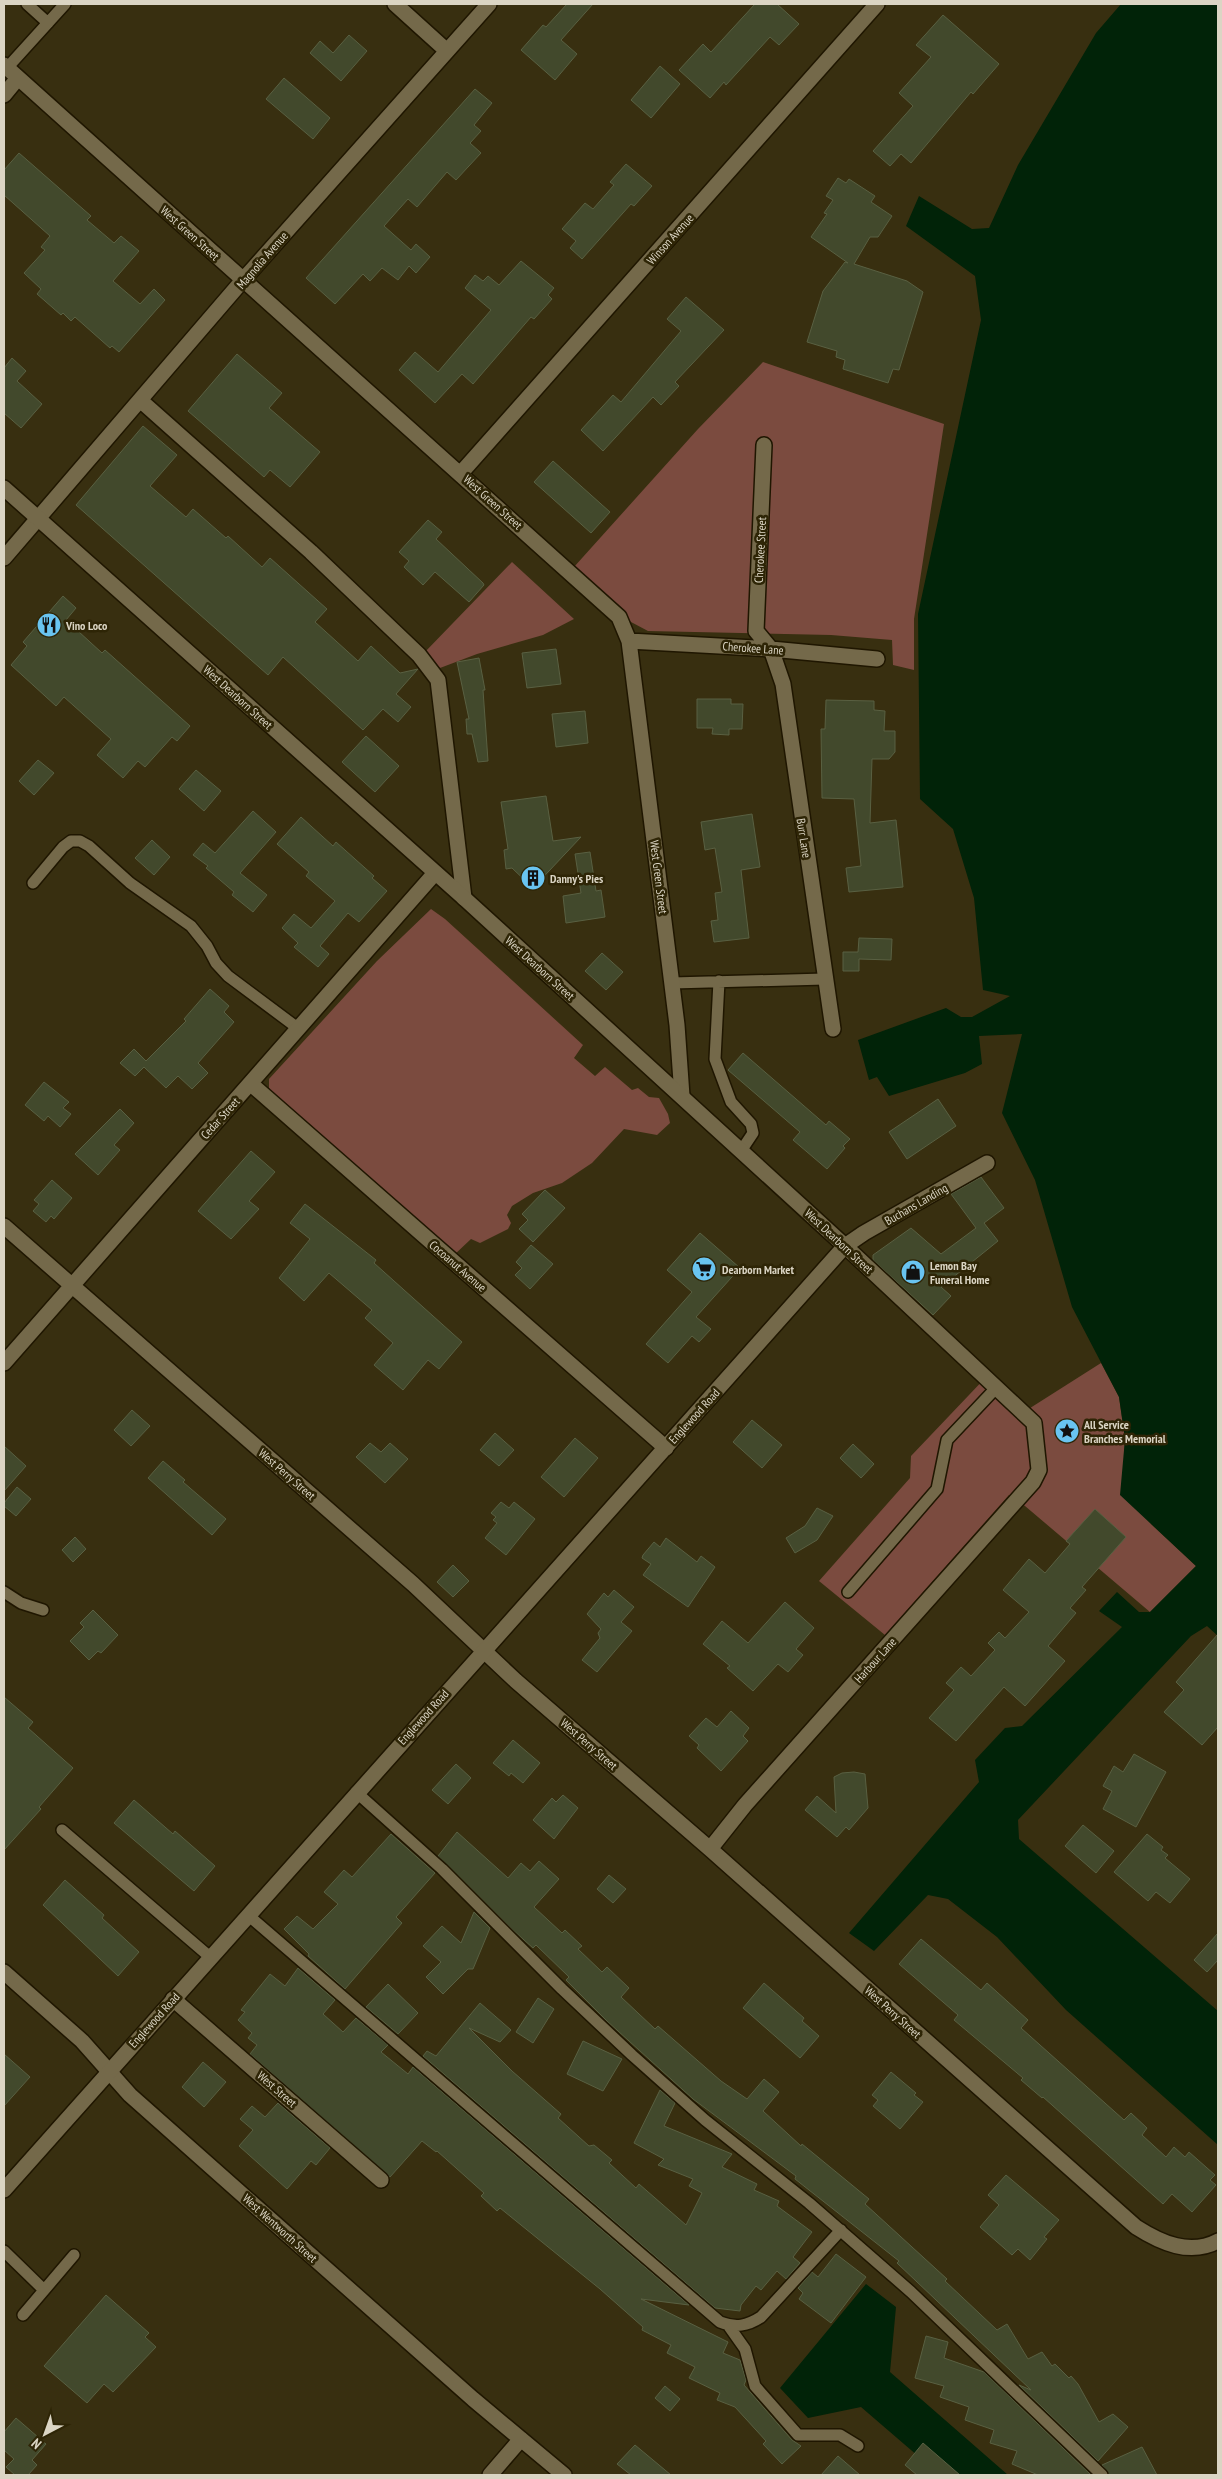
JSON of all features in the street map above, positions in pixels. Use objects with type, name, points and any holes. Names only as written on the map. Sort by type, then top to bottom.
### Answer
[{"type":"street","points":[[394,4],[447,51]]},
{"type":"street","name":"Magnolia Avenue","points":[[4,558],[244,280],[489,4]]},
{"type":"street","name":"Winson Avenue","points":[[461,473],[877,4]]},
{"type":"street","points":[[4,95],[10,71]]},
{"type":"street","name":"West Green Street","points":[[10,71],[620,617],[629,641],[672,983],[682,1096]]},
{"type":"street","points":[[140,400],[311,552],[419,655],[438,680],[464,898]]},
{"type":"street","name":"Cherokee Street","points":[[764,445],[756,631],[771,649]]},
{"type":"street","name":"West Dearborn Street","points":[[4,488],[464,898],[845,1246],[1034,1423],[1039,1470]]},
{"type":"street","name":"Cherokee Lane","points":[[629,641],[771,649],[877,659]]},
{"type":"street","name":"Burr Lane","points":[[771,649],[783,684],[833,1029]]},
{"type":"street","name":"Cedar Street","points":[[4,1363],[435,873]]},
{"type":"street","name":"Cocoanut Avenue","points":[[251,1084],[666,1448]]},
{"type":"street","name":"Buchans Landing","points":[[845,1246],[864,1233],[988,1163]]},
{"type":"street","name":"West Perry Street","points":[[4,1226],[413,1584],[483,1650],[1136,2227],[1157,2240],[1184,2248],[1203,2246],[1218,2241]]},
{"type":"street","name":"Englewood Road","points":[[4,2190],[356,1792],[845,1246]]},
{"type":"street","name":"Harbour Lane","points":[[710,1849],[745,1805],[1033,1482],[1039,1470]]},
{"type":"street","name":"West Wentworth Street","points":[[4,1972],[82,2041],[130,2095],[564,2475]]},
{"type":"street","name":"West Street","points":[[173,1999],[381,2180]]},
{"type":"street","points":[[490,2475],[521,2439]]},
{"type":"lane","points":[[27,4],[48,23]]},
{"type":"lane","points":[[10,71],[65,4]]},
{"type":"lane","points":[[33,883],[63,847],[71,841],[80,841],[89,846],[130,883],[191,926],[216,963],[228,976],[299,1029]]},
{"type":"lane","points":[[672,983],[719,980],[825,979]]},
{"type":"lane","points":[[719,980],[715,1059],[731,1102],[751,1124],[753,1134],[741,1151]]},
{"type":"lane","points":[[848,1592],[937,1489],[947,1440],[996,1388]]},
{"type":"lane","points":[[4,1592],[21,1604],[43,1610]]},
{"type":"lane","points":[[356,1792],[442,1869],[562,1989],[632,2055],[705,2120],[841,2230],[911,2292],[1102,2475]]},
{"type":"lane","points":[[62,1830],[210,1957]]},
{"type":"lane","points":[[248,1915],[720,2322],[728,2325],[750,2324],[761,2318],[841,2230]]},
{"type":"lane","points":[[4,2251],[44,2290]]},
{"type":"lane","points":[[23,2315],[74,2255]]},
{"type":"lane","points":[[728,2325],[745,2349],[755,2386],[798,2434],[840,2436],[858,2446]]},
{"type":"shaded area","points":[[1121,4],[1218,4],[1218,1636],[1207,1626],[1191,1636],[1018,1820],[1019,1839],[1218,2011],[1218,2145],[1066,2010],[997,1937],[948,1899],[928,1895],[874,1951],[849,1933],[979,1782],[975,1760],[1005,1728],[1022,1726],[1122,1627],[1099,1611],[1117,1592],[1139,1612],[1150,1612],[1196,1566],[1120,1495],[1125,1439],[1119,1397],[1072,1307],[1035,1180],[1002,1113],[1022,1034],[979,1036],[982,1064],[965,1073],[889,1096],[877,1077],[869,1080],[858,1040],[946,1008],[961,1017],[972,1017],[1010,996],[983,990],[974,898],[953,829],[920,799],[918,614],[981,320],[975,276],[906,226],[919,196],[972,229],[989,228],[1018,165],[1096,33]]},
{"type":"shaded area","points":[[763,362],[944,424],[914,619],[914,670],[893,665],[892,640],[831,635],[648,631],[631,622],[574,567],[698,429]]},
{"type":"shaded area","points":[[512,562],[574,619],[543,635],[477,654],[440,668],[424,653]]},
{"type":"shaded area","points":[[431,909],[445,919],[583,1045],[574,1058],[595,1076],[605,1067],[632,1090],[638,1088],[649,1097],[659,1098],[668,1114],[670,1123],[657,1135],[624,1129],[592,1163],[562,1183],[533,1193],[512,1206],[507,1215],[511,1223],[508,1229],[480,1243],[471,1239],[453,1256],[273,1096],[269,1088],[269,1079],[377,961]]},
{"type":"shaded area","points":[[1101,1363],[1119,1397],[1125,1439],[1124,1461],[1151,1524],[1196,1566],[1150,1612],[1025,1506],[1009,1495],[885,1635],[819,1581],[910,1478],[911,1456],[988,1375],[1027,1410]]},
{"type":"shaded area","points":[[866,2284],[896,2307],[890,2372],[1008,2475],[940,2475],[861,2407],[808,2418],[780,2388]]},
{"type":"building","points":[[567,4],[593,4],[561,40],[577,54],[555,80],[521,50],[543,25],[546,27]]},
{"type":"building","points":[[755,4],[777,4],[799,24],[779,45],[770,37],[726,85],[724,82],[710,98],[679,70],[703,44],[711,52]]},
{"type":"building","points":[[943,15],[999,64],[973,94],[971,92],[911,163],[901,154],[890,166],[873,151],[913,106],[899,93],[931,57],[916,45]]},
{"type":"building","points":[[349,35],[367,51],[341,81],[310,53],[320,41],[333,53]]},
{"type":"building","points":[[660,66],[680,84],[651,118],[631,100]]},
{"type":"building","points":[[284,78],[330,118],[313,139],[266,99]]},
{"type":"building","points":[[475,89],[492,103],[474,125],[481,131],[470,143],[481,153],[456,180],[447,172],[417,207],[408,199],[384,226],[411,250],[416,244],[430,257],[416,273],[409,266],[398,280],[382,268],[370,281],[363,274],[335,304],[306,278]]},
{"type":"building","points":[[19,153],[91,216],[87,220],[114,243],[121,236],[139,251],[113,281],[140,304],[154,289],[165,300],[119,352],[112,346],[110,348],[75,317],[71,321],[63,313],[61,315],[37,294],[41,289],[24,273],[45,250],[41,247],[50,236],[4,195],[4,170]]},
{"type":"building","points":[[626,164],[652,186],[634,206],[631,204],[582,259],[570,248],[576,241],[562,229],[585,203],[593,209],[614,185],[610,182]]},
{"type":"building","points":[[838,178],[846,183],[849,179],[875,196],[871,202],[892,216],[878,237],[870,237],[854,264],[907,281],[923,292],[899,370],[893,369],[888,383],[843,369],[845,360],[836,357],[837,351],[807,342],[823,291],[845,262],[848,263],[811,237],[827,214],[824,213],[833,200],[826,196]]},
{"type":"building","points":[[521,261],[554,288],[548,295],[552,299],[534,319],[531,317],[473,384],[462,374],[435,403],[399,370],[415,352],[438,372],[491,310],[465,288],[475,275],[483,281],[488,276],[499,285]]},
{"type":"building","points":[[686,297],[724,330],[675,382],[679,386],[661,405],[653,397],[603,451],[581,430],[613,395],[621,402],[681,331],[667,319]]},
{"type":"building","points":[[237,354],[282,393],[269,408],[320,452],[290,487],[270,470],[264,477],[188,411]]},
{"type":"building","points":[[12,358],[26,371],[17,381],[42,404],[21,428],[4,413],[4,368]]},
{"type":"building","points":[[143,426],[177,455],[150,486],[186,517],[193,509],[226,538],[228,536],[262,567],[270,558],[327,609],[315,622],[358,661],[371,646],[400,673],[418,669],[396,694],[411,707],[398,722],[383,709],[363,730],[283,657],[268,675],[76,505]]},
{"type":"building","points":[[553,461],[610,512],[591,533],[534,482]]},
{"type":"building","points":[[428,520],[442,532],[436,539],[484,585],[469,602],[435,572],[423,585],[404,567],[409,561],[399,552]]},
{"type":"building","points":[[63,596],[76,608],[66,620],[102,653],[105,650],[190,726],[177,741],[172,737],[145,767],[138,761],[123,778],[97,755],[111,739],[64,697],[56,706],[11,665],[27,646],[23,642]]},
{"type":"building","points":[[556,649],[561,684],[527,688],[522,653]]},
{"type":"building","points":[[479,658],[485,690],[483,690],[488,761],[478,762],[472,734],[467,734],[466,719],[469,719],[457,662]]},
{"type":"building","points":[[697,699],[731,699],[731,704],[743,704],[742,729],[729,729],[729,735],[712,734],[713,728],[697,728]]},
{"type":"building","points":[[826,700],[874,701],[874,710],[885,711],[884,731],[895,731],[895,752],[889,759],[872,759],[870,823],[896,820],[903,887],[849,892],[846,868],[861,866],[854,799],[822,798],[821,729],[825,729]]},
{"type":"building","points":[[585,711],[588,743],[556,747],[552,714]]},
{"type":"building","points":[[366,736],[399,766],[375,792],[342,762]]},
{"type":"building","points":[[38,760],[54,773],[34,795],[19,781]]},
{"type":"building","points":[[196,770],[221,791],[204,811],[179,789]]},
{"type":"building","points":[[546,796],[553,841],[581,837],[533,888],[512,868],[506,869],[504,850],[508,849],[501,802]]},
{"type":"building","points":[[253,811],[276,832],[240,873],[267,895],[253,912],[232,895],[234,892],[206,868],[208,866],[193,855],[203,843],[215,853]]},
{"type":"building","points":[[752,814],[760,867],[741,870],[749,938],[714,942],[711,921],[718,920],[715,893],[722,892],[715,848],[705,850],[701,822]]},
{"type":"building","points":[[301,817],[333,846],[336,842],[374,876],[372,878],[387,891],[359,922],[348,913],[320,946],[329,954],[318,967],[294,947],[298,943],[282,928],[294,914],[311,928],[335,901],[306,876],[309,872],[277,844]]},
{"type":"building","points":[[152,840],[170,857],[154,875],[135,858]]},
{"type":"building","points":[[590,852],[596,891],[601,890],[605,917],[566,923],[563,896],[581,893],[575,854]]},
{"type":"building","points":[[859,938],[892,939],[891,960],[859,959],[859,971],[843,971],[843,952],[858,952]]},
{"type":"building","points":[[602,953],[623,972],[606,990],[585,971]]},
{"type":"building","points":[[210,989],[229,1006],[224,1012],[234,1022],[198,1063],[208,1073],[192,1089],[178,1076],[166,1088],[144,1067],[135,1076],[120,1063],[134,1049],[146,1061],[186,1021],[184,1019]]},
{"type":"building","points":[[743,1053],[826,1125],[829,1121],[850,1139],[843,1146],[845,1148],[827,1169],[793,1140],[800,1132],[728,1070]]},
{"type":"building","points":[[44,1082],[69,1102],[63,1108],[71,1114],[60,1127],[48,1116],[44,1121],[25,1105]]},
{"type":"building","points":[[938,1099],[956,1126],[907,1159],[889,1132]]},
{"type":"building","points":[[120,1109],[134,1123],[114,1145],[120,1150],[98,1175],[75,1154]]},
{"type":"building","points":[[251,1151],[275,1172],[249,1201],[259,1209],[231,1239],[198,1211]]},
{"type":"building","points":[[981,1177],[1004,1208],[984,1223],[998,1241],[941,1287],[951,1296],[933,1315],[873,1260],[873,1255],[911,1228],[941,1254],[976,1228],[951,1194]]},
{"type":"building","points":[[52,1180],[72,1198],[54,1219],[51,1216],[46,1222],[33,1211],[39,1204],[34,1200]]},
{"type":"building","points":[[545,1190],[565,1208],[533,1242],[519,1229],[528,1220],[522,1214]]},
{"type":"building","points":[[305,1204],[376,1260],[374,1263],[462,1342],[439,1369],[428,1360],[403,1390],[374,1365],[393,1343],[365,1318],[372,1310],[329,1273],[304,1301],[279,1278],[310,1239],[290,1223]]},
{"type":"building","points":[[700,1233],[740,1268],[696,1317],[711,1329],[699,1342],[692,1336],[668,1363],[646,1344],[692,1292],[667,1270]]},
{"type":"building","points":[[531,1245],[553,1264],[530,1289],[515,1275],[522,1268],[516,1262]]},
{"type":"building","points":[[132,1410],[150,1426],[131,1446],[114,1430]]},
{"type":"building","points":[[752,1420],[782,1445],[762,1468],[733,1442]]},
{"type":"building","points":[[495,1433],[514,1450],[499,1466],[480,1450]]},
{"type":"building","points":[[575,1438],[598,1458],[564,1497],[541,1477]]},
{"type":"building","points":[[370,1443],[381,1452],[390,1443],[408,1459],[385,1483],[356,1457]]},
{"type":"building","points":[[853,1444],[874,1464],[861,1478],[840,1458]]},
{"type":"building","points":[[4,1446],[26,1466],[4,1491]]},
{"type":"building","points":[[163,1461],[185,1480],[183,1482],[226,1519],[212,1535],[148,1478]]},
{"type":"building","points":[[17,1487],[31,1499],[16,1516],[4,1506],[4,1503]]},
{"type":"building","points":[[501,1502],[509,1508],[514,1502],[535,1519],[506,1555],[485,1538],[497,1523],[493,1520],[496,1517],[491,1513]]},
{"type":"building","points":[[817,1508],[833,1516],[817,1540],[795,1553],[786,1538],[805,1526]]},
{"type":"building","points":[[1095,1509],[1126,1537],[1082,1587],[1086,1590],[1070,1608],[1076,1613],[1048,1646],[1065,1661],[1025,1706],[1004,1687],[956,1741],[929,1718],[954,1690],[946,1683],[961,1667],[971,1676],[995,1650],[988,1643],[999,1632],[1005,1638],[1029,1612],[1003,1590],[1029,1559],[1045,1573],[1070,1544],[1066,1541]]},
{"type":"building","points":[[75,1537],[86,1549],[73,1562],[62,1550]]},
{"type":"building","points":[[666,1538],[697,1562],[701,1556],[715,1567],[688,1607],[643,1575],[651,1564],[642,1558],[643,1555],[654,1542],[660,1547]]},
{"type":"building","points":[[453,1565],[469,1581],[453,1597],[437,1582]]},
{"type":"building","points":[[614,1590],[634,1607],[621,1622],[632,1631],[597,1672],[582,1660],[600,1638],[598,1633],[601,1629],[587,1614],[604,1593],[608,1597]]},
{"type":"building","points":[[785,1602],[814,1628],[796,1649],[803,1655],[788,1672],[778,1664],[753,1691],[727,1668],[730,1666],[703,1644],[722,1621],[748,1643]]},
{"type":"building","points":[[93,1610],[118,1635],[101,1653],[98,1651],[89,1660],[70,1641],[84,1627],[80,1623]]},
{"type":"building","points":[[1218,1634],[1218,1727],[1202,1745],[1164,1712],[1184,1690],[1176,1682]]},
{"type":"building","points":[[4,1697],[33,1722],[28,1728],[73,1768],[39,1807],[41,1809],[4,1850]]},
{"type":"building","points":[[731,1711],[749,1728],[743,1736],[748,1741],[721,1771],[697,1748],[699,1745],[689,1736],[706,1718],[717,1727]]},
{"type":"building","points":[[513,1740],[540,1763],[523,1783],[511,1773],[509,1776],[493,1763]]},
{"type":"building","points":[[1134,1754],[1166,1772],[1136,1827],[1103,1809],[1112,1791],[1103,1786],[1114,1766],[1123,1772]]},
{"type":"building","points":[[456,1764],[471,1778],[448,1804],[432,1790]]},
{"type":"building","points":[[854,1772],[865,1774],[868,1808],[849,1830],[846,1827],[837,1837],[805,1810],[817,1796],[836,1813],[834,1777],[842,1773]]},
{"type":"building","points":[[563,1795],[578,1808],[554,1839],[533,1820],[552,1798],[556,1802]]},
{"type":"building","points":[[134,1800],[173,1834],[175,1831],[215,1866],[194,1891],[114,1823]]},
{"type":"building","points":[[1083,1825],[1114,1851],[1096,1873],[1065,1846]]},
{"type":"building","points":[[457,1832],[508,1878],[521,1863],[530,1871],[539,1861],[559,1879],[534,1907],[562,1933],[565,1930],[582,1946],[578,1949],[602,1972],[607,1967],[629,1988],[621,1997],[655,2029],[658,2026],[721,2081],[747,2099],[764,2079],[779,2092],[763,2111],[801,2146],[802,2144],[869,2199],[865,2204],[947,2279],[945,2281],[997,2330],[1007,2324],[1028,2359],[1042,2352],[1052,2366],[1055,2364],[1069,2378],[1071,2376],[1078,2384],[1099,2422],[1113,2414],[1128,2427],[1098,2461],[1019,2385],[1031,2390],[897,2263],[899,2261],[795,2179],[796,2176],[693,2099],[607,2021],[566,1980],[569,1977],[536,1945],[533,1948],[514,1931],[438,1856]]},
{"type":"building","points":[[391,1834],[435,1873],[396,1917],[402,1923],[345,1989],[308,1956],[309,1954],[284,1929],[297,1916],[313,1929],[338,1904],[324,1892],[344,1870],[352,1877]]},
{"type":"building","points":[[1147,1834],[1163,1847],[1161,1850],[1168,1855],[1165,1858],[1190,1879],[1170,1903],[1156,1892],[1148,1901],[1114,1872]]},
{"type":"building","points":[[609,1875],[626,1889],[613,1903],[597,1889]]},
{"type":"building","points":[[65,1880],[104,1915],[102,1918],[139,1952],[118,1976],[43,1905]]},
{"type":"building","points":[[474,1912],[490,1928],[473,1969],[468,1969],[443,1994],[426,1977],[441,1962],[423,1946],[442,1926],[461,1943]]},
{"type":"building","points":[[1218,1933],[1218,1960],[1207,1972],[1194,1960]]},
{"type":"building","points":[[921,1939],[981,1990],[987,1983],[1028,2020],[1021,2028],[1124,2120],[1131,2113],[1147,2128],[1142,2135],[1166,2157],[1174,2147],[1185,2157],[1189,2152],[1215,2175],[1210,2180],[1216,2185],[1192,2212],[1172,2194],[1163,2204],[1043,2097],[1021,2080],[1023,2078],[954,2020],[958,2015],[899,1964]]},
{"type":"building","points":[[298,1968],[335,2000],[323,2014],[343,2032],[356,2018],[388,2045],[381,2052],[408,2074],[413,2067],[689,2305],[641,2299],[728,2342],[723,2353],[740,2360],[746,2380],[744,2385],[792,2440],[801,2446],[782,2464],[763,2444],[766,2441],[735,2407],[717,2400],[720,2393],[689,2378],[695,2367],[667,2353],[671,2345],[642,2330],[643,2327],[600,2289],[500,2208],[497,2211],[481,2196],[484,2193],[437,2151],[422,2141],[390,2177],[250,2054],[257,2045],[248,2038],[252,2033],[238,2020],[245,2012],[241,2010],[270,1974],[285,1986]]},
{"type":"building","points":[[764,1983],[804,2018],[802,2021],[819,2036],[800,2058],[743,2008]]},
{"type":"building","points":[[388,1984],[418,2013],[398,2034],[366,2007]]},
{"type":"building","points":[[538,1998],[554,2009],[533,2043],[516,2032]]},
{"type":"building","points":[[480,2003],[511,2030],[500,2042],[469,2028],[512,2071],[561,2114],[558,2118],[589,2146],[594,2145],[612,2160],[609,2163],[636,2188],[639,2184],[686,2225],[702,2193],[689,2186],[693,2179],[658,2165],[664,2159],[634,2143],[660,2090],[675,2103],[664,2126],[732,2154],[722,2167],[757,2184],[754,2190],[779,2201],[777,2206],[812,2232],[793,2257],[800,2263],[786,2279],[777,2271],[761,2290],[756,2286],[741,2305],[740,2311],[715,2308],[423,2056],[427,2051],[436,2056]]},
{"type":"building","points":[[583,2041],[622,2059],[603,2091],[567,2074]]},
{"type":"building","points":[[4,2054],[30,2077],[4,2106]]},
{"type":"building","points":[[203,2062],[226,2082],[204,2107],[182,2087]]},
{"type":"building","points":[[891,2072],[916,2093],[914,2095],[923,2102],[900,2129],[873,2106],[878,2100],[872,2095]]},
{"type":"building","points":[[278,2103],[330,2148],[316,2165],[311,2161],[287,2189],[239,2146],[253,2130],[240,2119],[252,2106],[265,2117]]},
{"type":"building","points":[[1006,2175],[1059,2220],[1044,2237],[1047,2239],[1030,2260],[1018,2249],[1012,2255],[980,2227],[999,2205],[988,2195]]},
{"type":"building","points":[[836,2254],[866,2277],[831,2323],[799,2299],[803,2293],[798,2288],[812,2272],[818,2277]]},
{"type":"building","points":[[106,2295],[149,2333],[145,2337],[156,2347],[113,2392],[104,2384],[87,2403],[44,2366]]},
{"type":"building","points":[[926,2336],[948,2342],[944,2358],[984,2372],[1091,2475],[1038,2475],[1012,2464],[1017,2451],[990,2443],[994,2430],[965,2420],[969,2407],[940,2397],[944,2386],[915,2378]]},
{"type":"building","points":[[665,2386],[680,2399],[670,2411],[655,2398]]},
{"type":"building","points":[[16,2418],[46,2444],[32,2460],[37,2465],[28,2475],[15,2475],[6,2467],[14,2459],[4,2450],[4,2432]]},
{"type":"building","points":[[923,2443],[960,2475],[917,2475],[905,2465]]},
{"type":"building","points":[[635,2445],[671,2475],[631,2475],[617,2464]]},
{"type":"building","points":[[1142,2447],[1157,2475],[1109,2475],[1102,2465]]},
{"type":"building","points":[[838,2456],[860,2475],[821,2475]]},
{"type":"place","name":"Vino Loco","points":[[49,625]]},
{"type":"place","name":"Danny's Pies","points":[[533,878]]},
{"type":"place","name":"Dearborn Market","points":[[704,1269]]},
{"type":"place","name":"Lemon Bay Funeral Home","points":[[913,1272]]},
{"type":"place","name":"All Service Branches Memorial","points":[[1067,1431]]}]
